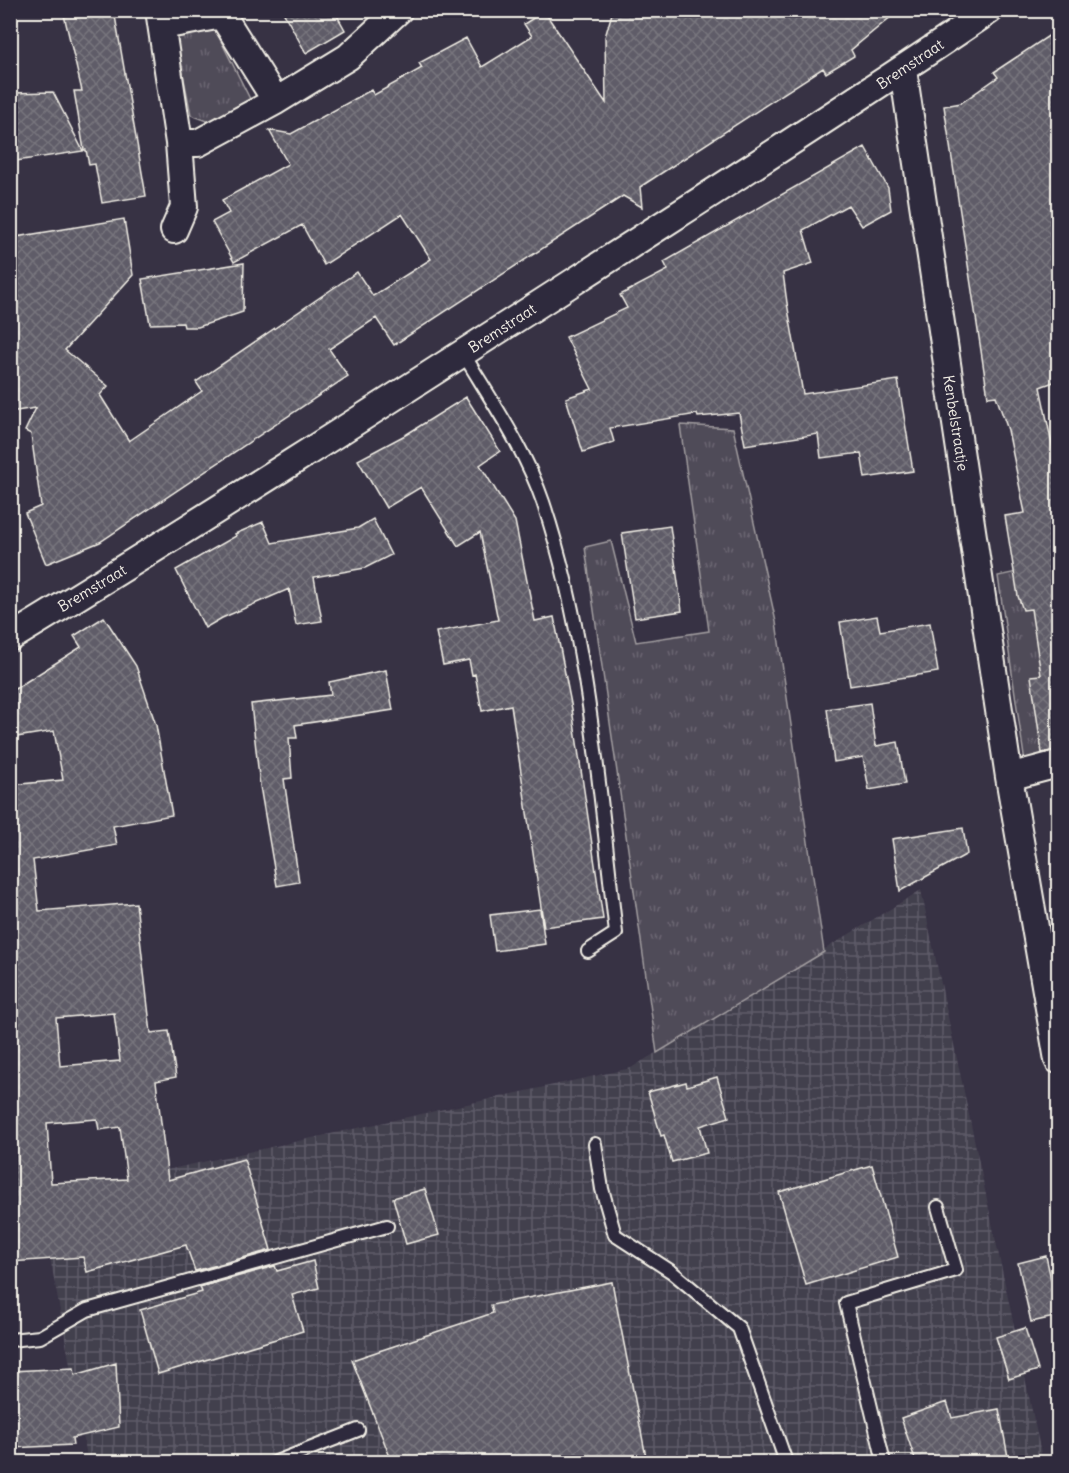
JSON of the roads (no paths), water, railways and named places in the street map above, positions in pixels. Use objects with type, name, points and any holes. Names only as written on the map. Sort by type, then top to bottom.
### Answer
[{"type":"street","points":[[179,143],[198,144],[276,101],[348,57],[399,10]]},
{"type":"street","name":"Bremstraat","points":[[10,638],[167,543],[903,70],[990,10]]},
{"type":"street","points":[[174,230],[184,207],[179,143],[161,18],[222,15],[276,101]]},
{"type":"street","name":"Kenbelstraatje","points":[[903,70],[1009,777],[1059,1060]]},
{"type":"street","points":[[1009,777],[1059,764]]},
{"type":"lane","points":[[463,353],[514,439],[542,500],[585,678],[616,933],[588,951]]},
{"type":"lane","points":[[595,1144],[602,1189],[615,1235],[672,1272],[739,1328],[786,1462]]},
{"type":"lane","points":[[884,1462],[846,1303],[956,1270],[938,1207]]},
{"type":"lane","points":[[10,1340],[40,1337],[87,1310],[387,1226]]},
{"type":"lane","points":[[276,1462],[358,1430]]}]
